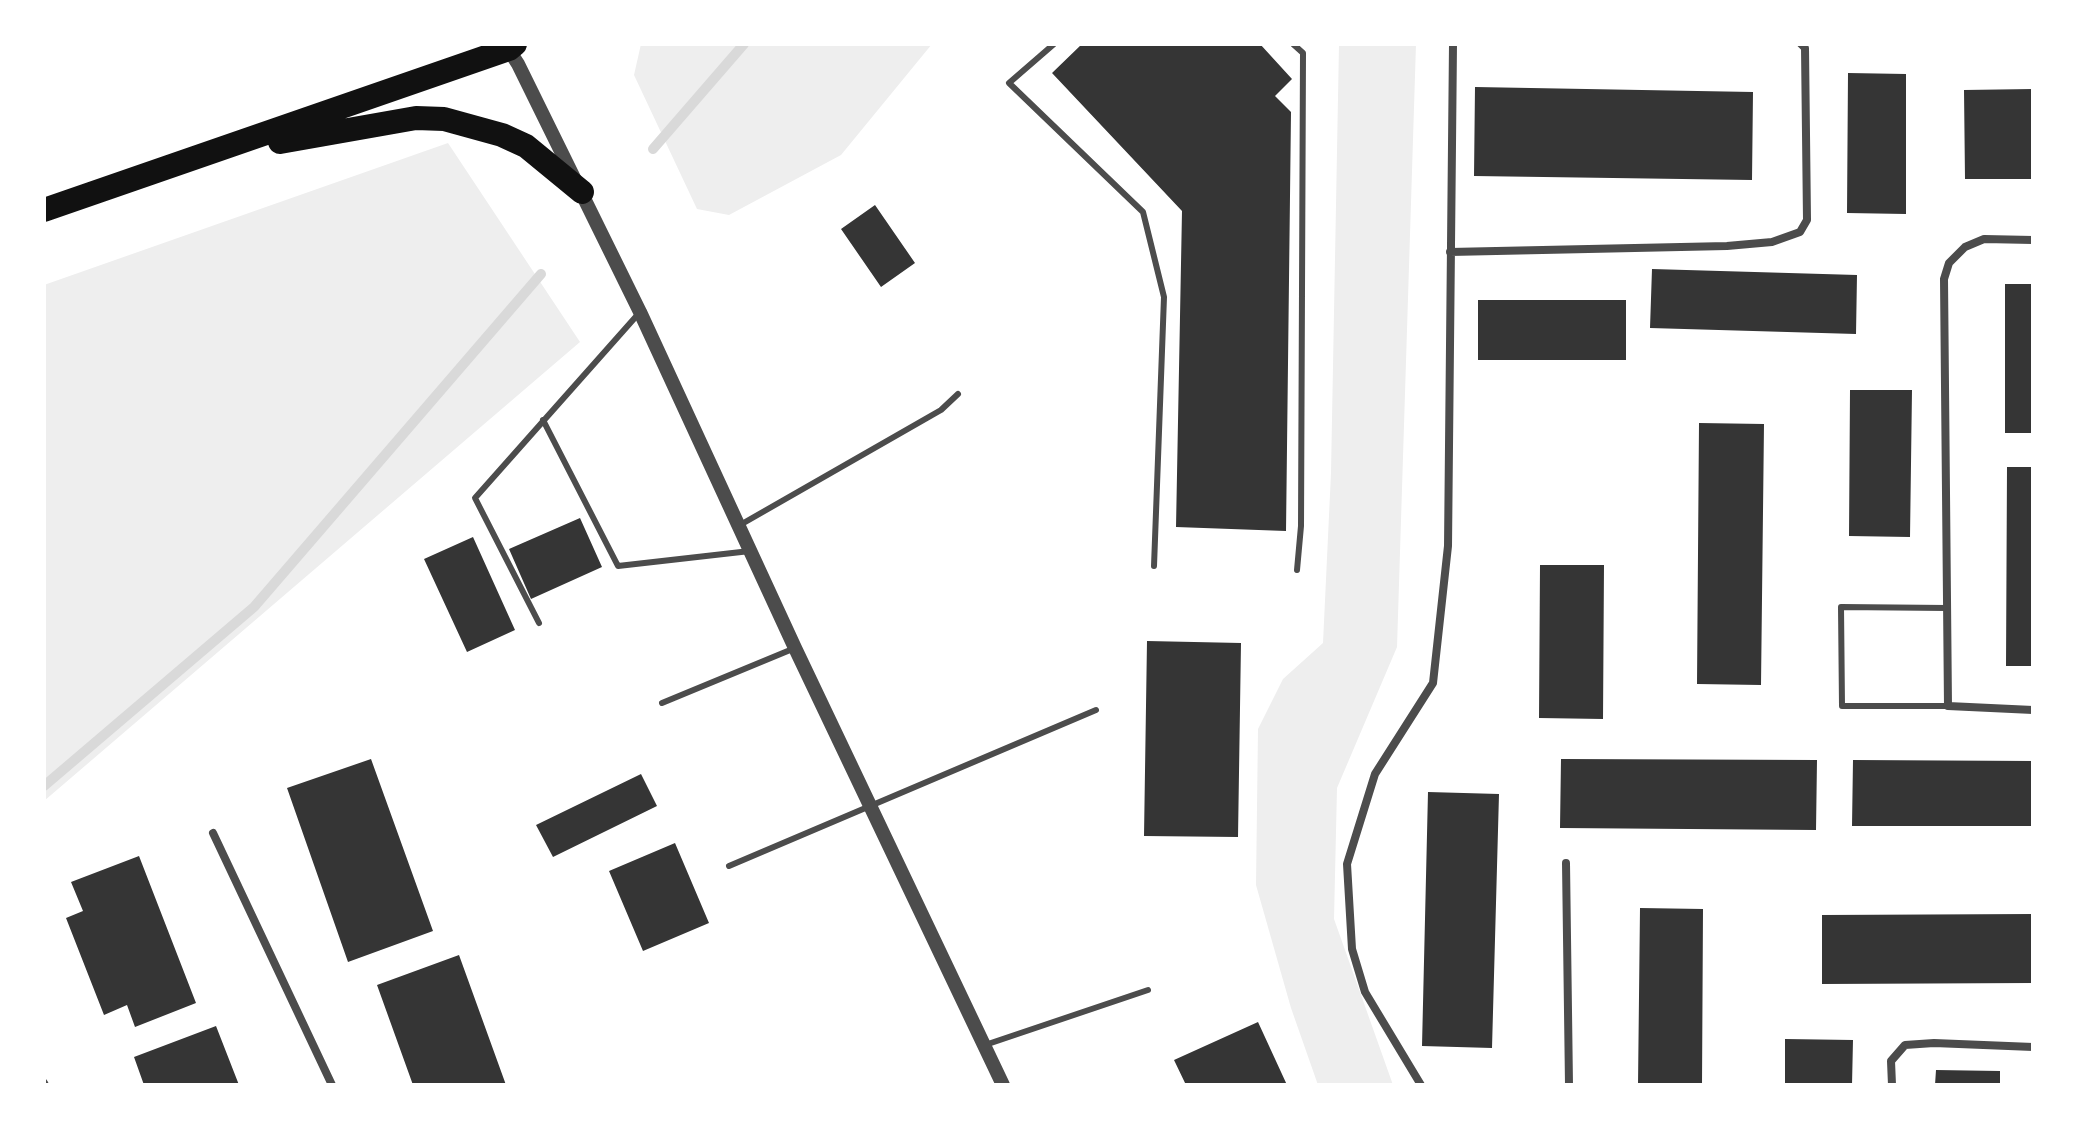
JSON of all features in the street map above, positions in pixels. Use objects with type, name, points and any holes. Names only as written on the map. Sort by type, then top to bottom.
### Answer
[{"type":"highway","points":[[44,210],[211,154],[510,46]]},
{"type":"highway","points":[[211,154],[416,118],[444,119],[502,135],[526,146],[582,192]]},
{"type":"street","points":[[1421,1085],[1365,992],[1352,949],[1347,864],[1375,774],[1433,683],[1448,546],[1453,44]]},
{"type":"street","points":[[1450,252],[1727,246],[1772,242],[1800,232],[1807,220],[1805,48],[1801,44]]},
{"type":"street","points":[[510,46],[640,312],[795,648],[1003,1085]]},
{"type":"street","points":[[2033,240],[1984,239],[1965,247],[1949,263],[1944,279],[1948,706],[2033,710]]},
{"type":"street","points":[[213,833],[332,1085]]},
{"type":"street","points":[[1566,863],[1569,1085]]},
{"type":"street","points":[[1892,1085],[1891,1061],[1905,1045],[1934,1043],[2033,1047]]},
{"type":"lane","points":[[1054,44],[1009,83],[1143,212],[1164,297],[1154,566]]},
{"type":"lane","points":[[1293,44],[1303,53],[1302,510],[1297,570]]},
{"type":"lane","points":[[539,623],[475,498],[640,312]]},
{"type":"lane","points":[[740,525],[941,410],[958,394]]},
{"type":"lane","points":[[543,420],[618,566],[751,551]]},
{"type":"lane","points":[[1947,608],[1841,607],[1842,706],[1948,706]]},
{"type":"lane","points":[[662,703],[795,648]]},
{"type":"lane","points":[[729,866],[1096,710]]},
{"type":"lane","points":[[985,1045],[1148,990]]},
{"type":"shaded area","points":[[641,44],[932,44],[841,155],[729,215],[697,209],[634,75]]},
{"type":"shaded area","points":[[1339,44],[1416,44],[1397,647],[1337,788],[1334,919],[1393,1085],[1318,1085],[1291,1008],[1256,885],[1258,729],[1283,679],[1323,643],[1331,473]]},
{"type":"shaded area","points":[[448,143],[580,342],[44,801],[44,285]]},
{"type":"building","points":[[1082,44],[1260,44],[1292,79],[1275,96],[1291,112],[1286,531],[1176,527],[1182,211],[1052,73]]},
{"type":"building","points":[[1848,73],[1906,74],[1906,214],[1847,213]]},
{"type":"building","points":[[1475,87],[1753,92],[1752,180],[1474,176]]},
{"type":"building","points":[[2033,89],[2033,179],[1965,179],[1964,90]]},
{"type":"building","points":[[875,205],[915,263],[881,287],[841,229]]},
{"type":"building","points":[[1652,269],[1857,275],[1856,334],[1650,328]]},
{"type":"building","points":[[2005,284],[2033,284],[2033,433],[2005,433]]},
{"type":"building","points":[[1478,300],[1626,300],[1626,360],[1478,360]]},
{"type":"building","points":[[1850,390],[1912,390],[1910,537],[1849,536]]},
{"type":"building","points":[[1699,423],[1764,424],[1761,685],[1697,684]]},
{"type":"building","points":[[2007,467],[2033,467],[2033,666],[2006,666]]},
{"type":"building","points":[[580,518],[602,567],[531,599],[509,549]]},
{"type":"building","points":[[473,537],[515,630],[467,652],[424,559]]},
{"type":"building","points":[[1540,565],[1604,565],[1603,719],[1539,718]]},
{"type":"building","points":[[1147,641],[1241,643],[1238,837],[1144,836]]},
{"type":"building","points":[[371,759],[433,931],[348,962],[287,788]]},
{"type":"building","points":[[1561,759],[1817,760],[1816,830],[1560,828]]},
{"type":"building","points":[[1853,760],[2033,761],[2033,826],[1852,826]]},
{"type":"building","points":[[641,774],[657,806],[553,857],[536,825]]},
{"type":"building","points":[[1428,792],[1499,794],[1492,1048],[1422,1046]]},
{"type":"building","points":[[675,843],[709,923],[643,951],[609,871]]},
{"type":"building","points":[[139,856],[196,1003],[135,1027],[127,1005],[104,1015],[66,918],[83,911],[71,882]]},
{"type":"building","points":[[1640,908],[1703,909],[1702,1085],[1638,1085]]},
{"type":"building","points":[[2033,914],[2033,983],[1822,984],[1822,915]]},
{"type":"building","points":[[459,955],[506,1085],[413,1085],[377,985]]},
{"type":"building","points":[[1258,1022],[1287,1085],[1186,1085],[1174,1060]]},
{"type":"building","points":[[216,1026],[239,1085],[144,1085],[134,1057]]},
{"type":"building","points":[[1785,1039],[1853,1040],[1852,1085],[1785,1085]]},
{"type":"building","points":[[1936,1070],[2000,1071],[2000,1085],[1935,1085]]},
{"type":"waterway","points":[[653,149],[744,44]]},
{"type":"waterway","points":[[44,786],[254,607],[541,274]]}]
